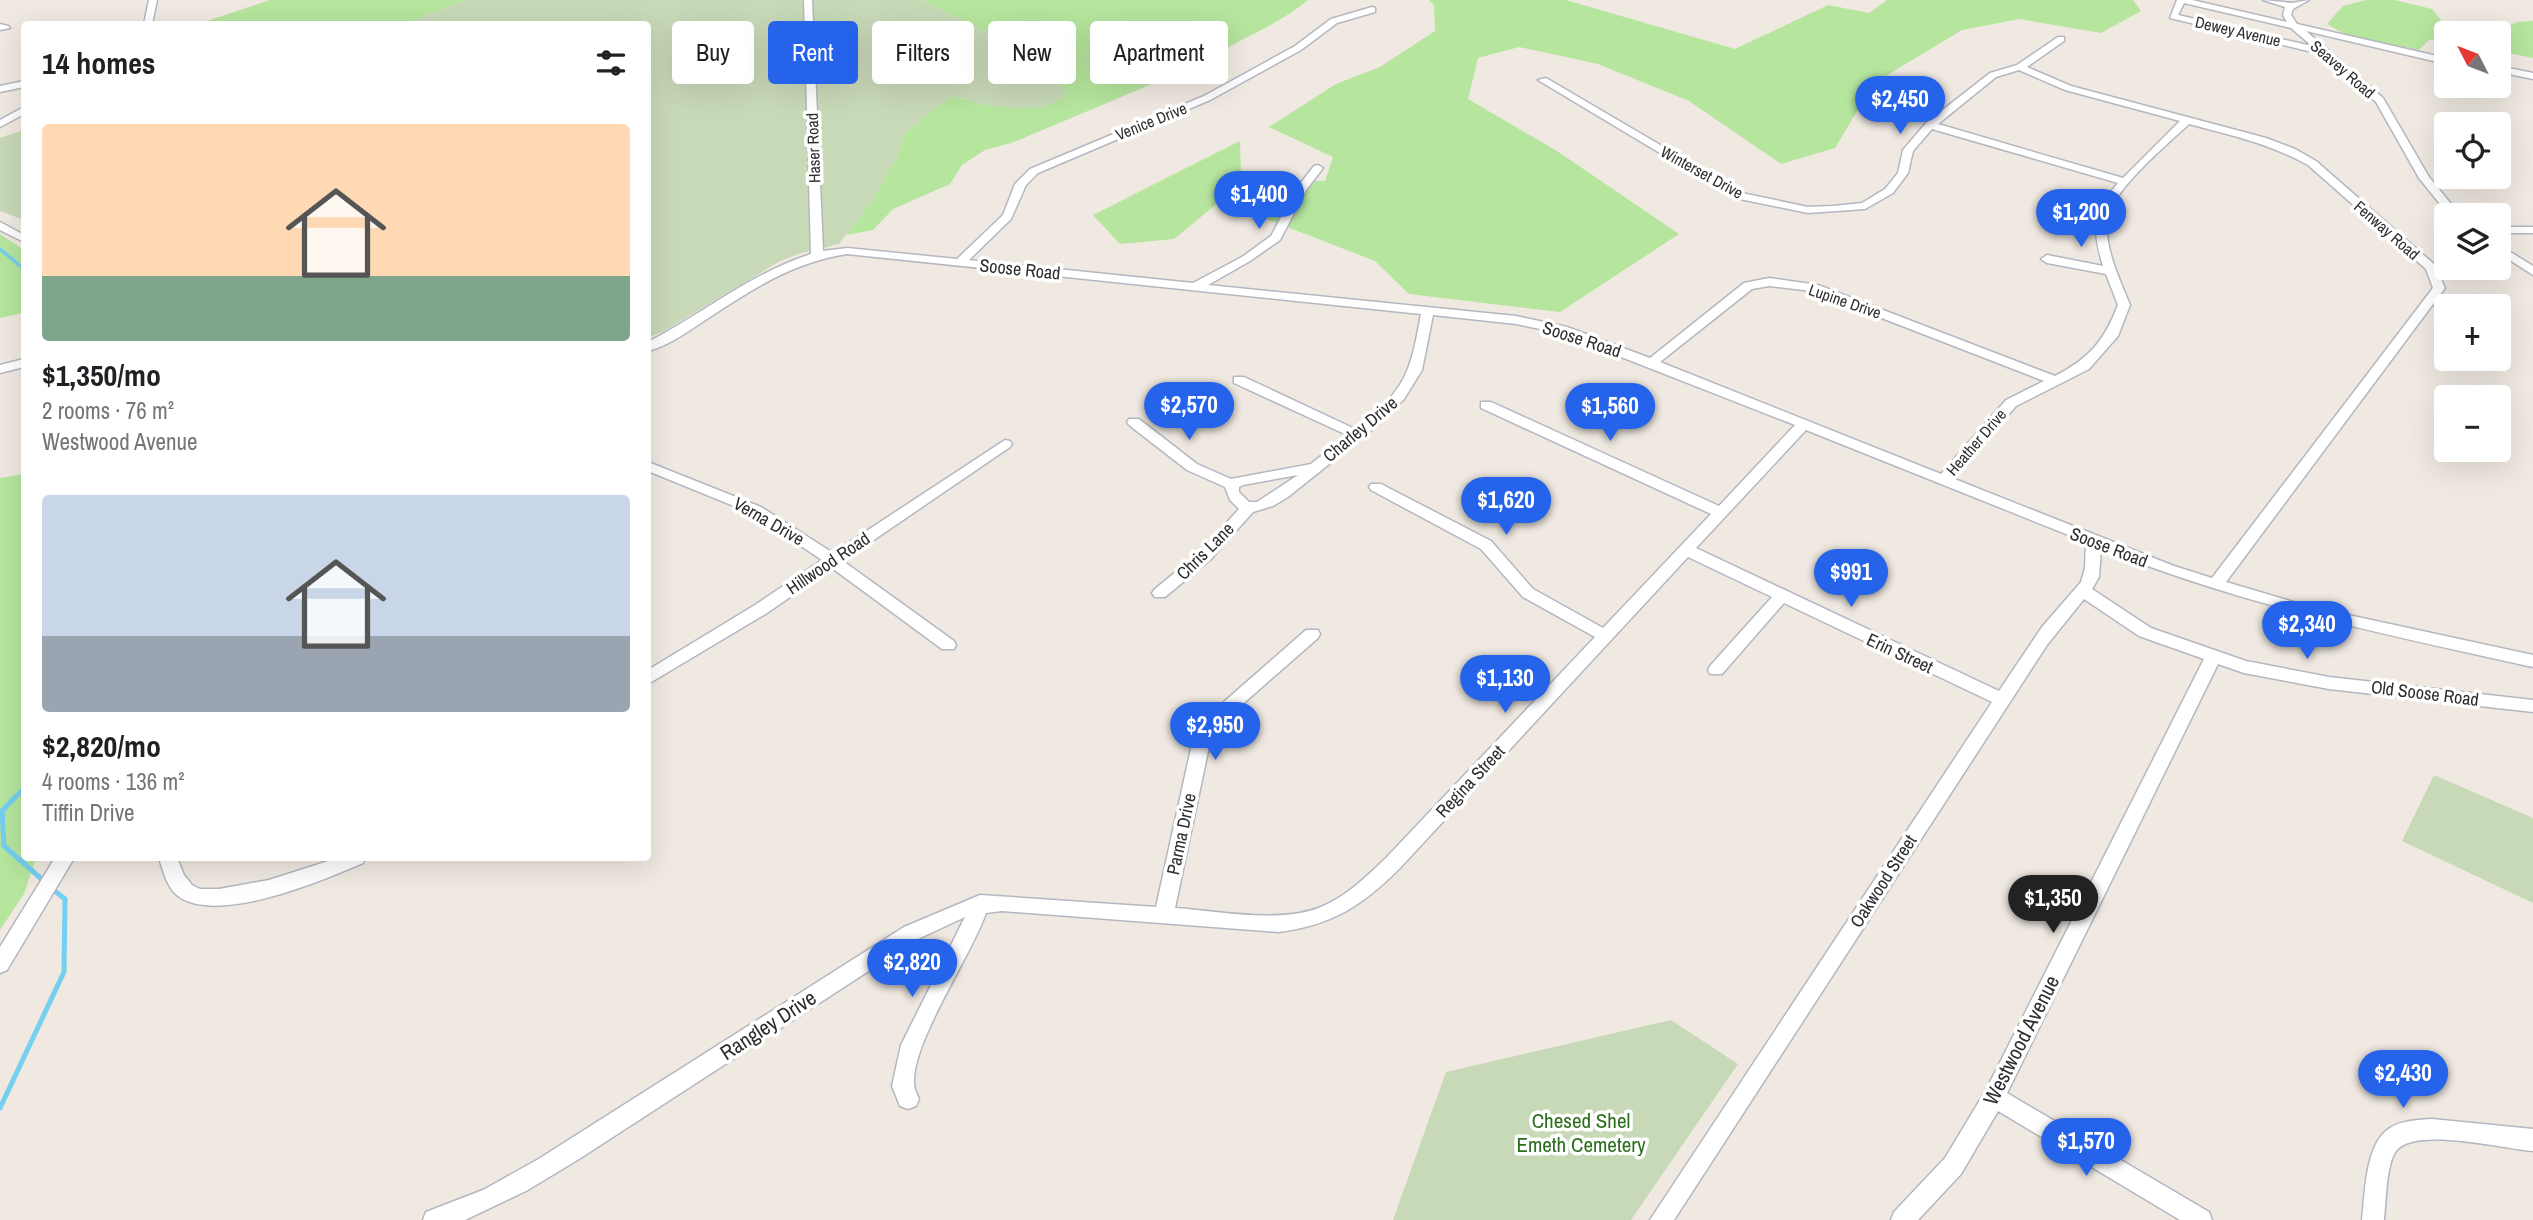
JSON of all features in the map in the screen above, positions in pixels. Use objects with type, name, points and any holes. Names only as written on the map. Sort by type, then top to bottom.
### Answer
[{"type":"street","points":[[149,21],[153,0]]},
{"type":"street","name":"Haser Road","points":[[808,0],[817,255]]},
{"type":"street","points":[[2181,0],[2434,58]]},
{"type":"street","name":"Dewey Avenue","points":[[2181,0],[2173,16],[2321,51]]},
{"type":"street","points":[[2267,0],[2292,6],[2305,0]]},
{"type":"street","name":"Seavey Road","points":[[2292,6],[2288,8],[2287,15],[2294,26],[2380,100],[2424,178],[2445,203]]},
{"type":"street","name":"Venice Drive","points":[[959,263],[1007,217],[1021,183],[1035,170],[1207,98],[1298,48],[1334,21],[1372,10]]},
{"type":"street","name":"Winterset Drive","points":[[1543,80],[1739,196],[1808,210],[1865,206],[1889,191],[1903,173],[1908,150],[1930,125],[1993,75],[2020,66],[2061,39]]},
{"type":"street","name":"Fenway Road","points":[[2020,66],[2068,88],[2262,140],[2291,151],[2312,163],[2431,268],[2439,288],[2215,585]]},
{"type":"street","points":[[2511,71],[2533,76]]},
{"type":"street","points":[[0,89],[21,85]]},
{"type":"street","points":[[0,124],[21,112]]},
{"type":"street","name":"Heather Drive","points":[[1942,481],[2011,402],[2084,366],[2112,336],[2124,305],[2110,271],[2102,231],[2103,212],[2126,182],[2187,120]]},
{"type":"street","points":[[1930,125],[2126,182]]},
{"type":"street","points":[[1197,286],[1246,259],[1276,238],[1301,189],[1318,168]]},
{"type":"street","points":[[0,225],[21,237]]},
{"type":"street","points":[[2511,230],[2533,230]]},
{"type":"street","name":"Soose Road","points":[[651,345],[687,327],[774,273],[817,255],[847,251],[1428,310],[1544,325],[1651,363],[2093,542],[2215,585],[2306,611],[2533,661]]},
{"type":"street","points":[[2511,256],[2533,271]]},
{"type":"street","points":[[2047,259],[2110,271]]},
{"type":"street","name":"Lupine Drive","points":[[1651,363],[1748,286],[1769,282],[1814,288],[2054,380]]},
{"type":"street","name":"Charley Drive","points":[[1249,507],[1273,501],[1398,398],[1409,384],[1416,367],[1428,310]]},
{"type":"street","points":[[0,369],[21,364]]},
{"type":"street","points":[[1239,380],[1356,434]]},
{"type":"street","points":[[1486,405],[1719,512]]},
{"type":"street","points":[[1134,422],[1192,467],[1232,485],[1234,497],[1249,507]]},
{"type":"street","name":"Regina Street","points":[[1164,915],[1279,924],[1303,922],[1347,905],[1393,863],[1803,425]]},
{"type":"street","name":"Hillwood Road","points":[[651,676],[761,608],[1005,444]]},
{"type":"street","name":"Verna Drive","points":[[651,467],[756,510],[796,534],[948,645]]},
{"type":"street","name":"Charley Drive","points":[[1232,485],[1263,475],[1313,468]]},
{"type":"street","points":[[1376,487],[1486,545],[1500,556],[1519,586],[1528,593],[1605,636]]},
{"type":"street","name":"Chris Lane","points":[[1160,593],[1206,555],[1249,507]]},
{"type":"street","name":"Oakwood Street","points":[[1661,1220],[2002,700],[2055,623],[2085,592],[2094,562],[2093,542]]},
{"type":"street","name":"Erin Street","points":[[1685,549],[2002,700]]},
{"type":"street","name":"Old Soose Road","points":[[2085,592],[2135,627],[2214,658],[2284,676],[2533,706]]},
{"type":"street","points":[[1716,670],[1781,596]]},
{"type":"street","name":"Parma Drive","points":[[1164,915],[1203,735],[1231,705],[1312,634]]},
{"type":"street","name":"Westwood Avenue","points":[[1902,1220],[1953,1166],[1994,1097],[2214,658]]},
{"type":"street","points":[[0,964],[63,861]]},
{"type":"street","points":[[169,861],[183,890],[203,898],[243,894],[278,886],[347,861]]},
{"type":"street","name":"Rangley Drive","points":[[449,1218],[502,1192],[608,1128],[911,933],[940,918],[980,903],[1002,902],[1164,915]]},
{"type":"street","points":[[908,1099],[903,1086],[911,1045],[969,934],[980,903]]},
{"type":"street","points":[[1994,1097],[2201,1220]]},
{"type":"street","points":[[2373,1220],[2382,1157],[2388,1142],[2398,1134],[2423,1129],[2533,1140]]},
{"type":"green space","points":[[270,0],[465,0],[412,21],[207,21]]},
{"type":"green space","points":[[465,0],[921,0],[964,21],[872,21],[872,84],[974,84],[974,26],[988,33],[988,84],[1059,84],[1064,88],[1065,95],[1048,105],[1024,108],[998,107],[951,97],[905,133],[897,157],[872,201],[839,244],[780,261],[651,337],[651,21],[412,21]]},
{"type":"green space","points":[[921,0],[1308,0],[1228,47],[1228,21],[1090,21],[1090,84],[1152,84],[1014,142],[985,150],[962,165],[950,184],[893,209],[873,230],[846,235],[872,201],[897,157],[905,133],[951,96],[988,105],[1064,88],[1059,84],[1076,84],[1076,21],[988,21],[988,33],[974,26],[974,21],[964,21]]},
{"type":"green space","points":[[1429,0],[1566,0],[1735,49],[1828,5],[1869,13],[1887,0],[2133,0],[2141,11],[2101,33],[2019,19],[1962,30],[1874,83],[1835,148],[1781,164],[1689,101],[1598,64],[1519,47],[1478,58],[1468,99],[1557,151],[1679,234],[1560,312],[1409,294],[1375,261],[1220,201],[1174,239],[1120,244],[1093,215],[1240,141],[1241,179],[1325,181],[1333,157],[1269,127],[1336,84],[1380,67],[1435,31],[1434,5]]},
{"type":"green space","points":[[2366,0],[2394,0],[2432,9],[2441,21],[2434,21],[2434,41],[2429,40],[2419,50],[2350,37],[2327,24],[2343,6]]},
{"type":"green space","points":[[2533,21],[2533,58],[2511,53],[2511,25]]},
{"type":"green space","points":[[21,131],[21,219],[0,211],[0,138]]},
{"type":"green space","points":[[0,234],[21,248],[21,314],[0,318]]},
{"type":"green space","points":[[21,474],[21,861],[35,861],[24,894],[0,930],[0,478]]},
{"type":"green space","points":[[2434,775],[2533,818],[2533,903],[2402,841]]},
{"type":"green space","name":"Chesed Shel Emeth Cemetery","points":[[1671,1020],[1738,1064],[1631,1220],[1393,1220],[1446,1072]]},
{"type":"waterway","points":[[0,249],[21,266]]},
{"type":"waterway","points":[[14,799],[21,791]]},
{"type":"waterway","points":[[15,797],[2,811],[4,846],[21,861]]},
{"type":"waterway","points":[[21,861],[45,882]]},
{"type":"waterway","points":[[0,1108],[64,972],[65,899],[51,888]]}]
